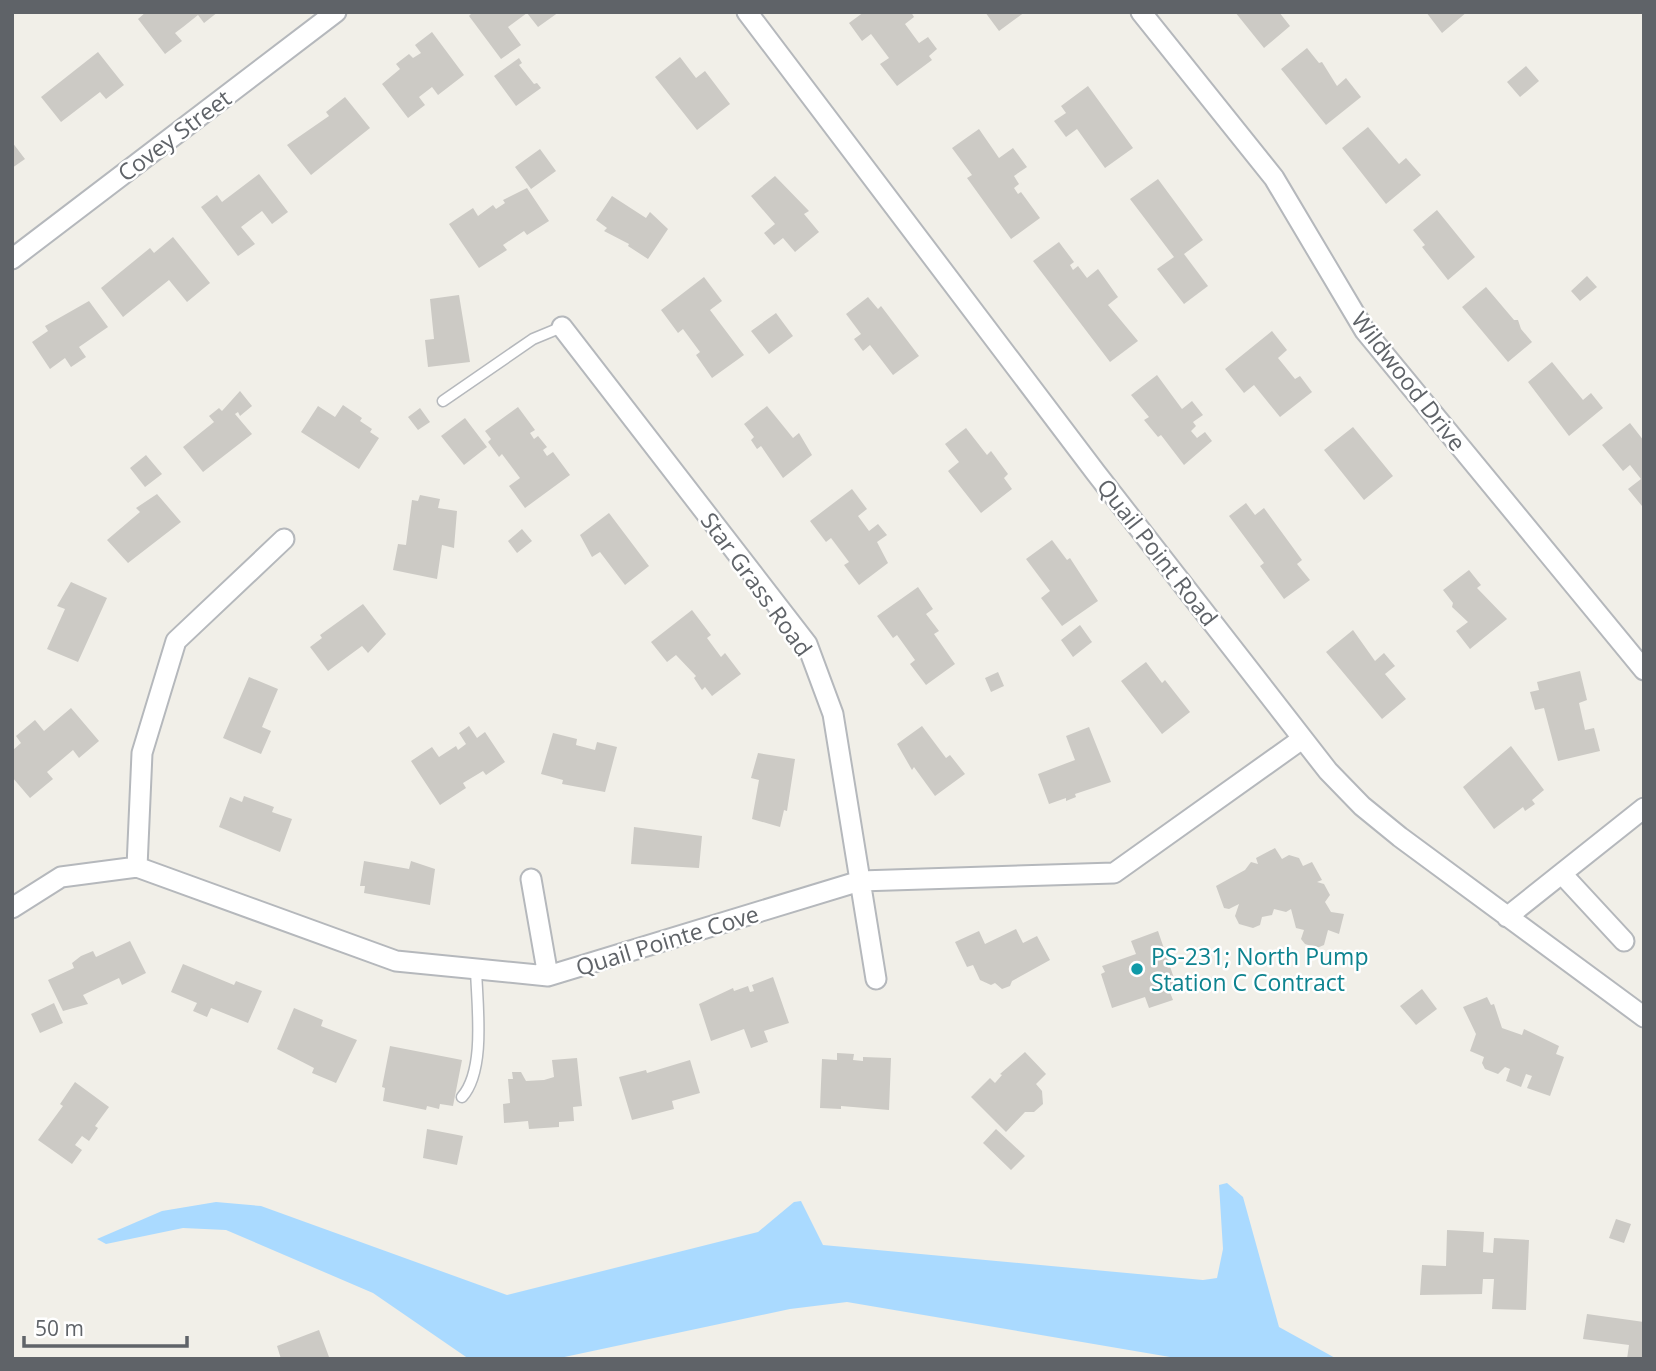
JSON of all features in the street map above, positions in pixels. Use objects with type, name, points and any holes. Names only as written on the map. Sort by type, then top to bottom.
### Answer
[{"type":"street","name":"Covey Street","points":[[12,259],[336,12]]},
{"type":"street","name":"Quail Point Road","points":[[747,12],[1096,473],[1328,771],[1362,806],[1644,1017]]},
{"type":"street","name":"Wildwood Drive","points":[[1141,12],[1274,178],[1366,331],[1644,670]]},
{"type":"street","name":"Star Grass Road","points":[[562,327],[807,645],[833,714],[876,979]]},
{"type":"street","points":[[138,867],[142,752],[176,641],[284,539]]},
{"type":"street","name":"Quail Pointe Cove","points":[[12,908],[61,877],[138,867],[396,961],[548,976],[860,881],[1114,873],[1302,739]]},
{"type":"street","points":[[1507,917],[1644,808]]},
{"type":"street","points":[[1562,874],[1623,941]]},
{"type":"street","points":[[531,878],[548,976]]},
{"type":"lane","points":[[443,401],[533,339],[562,327]]},
{"type":"lane","points":[[462,1097],[475,1075],[478,1049],[476,969]]},
{"type":"water","points":[[1227,1183],[1243,1197],[1279,1327],[1337,1359],[1170,1357],[847,1302],[790,1309],[555,1359],[469,1359],[373,1293],[226,1230],[183,1228],[106,1244],[97,1239],[162,1211],[216,1202],[261,1206],[507,1295],[758,1232],[794,1202],[801,1201],[823,1245],[1203,1280],[1217,1278],[1223,1249],[1219,1185]]},
{"type":"building","points":[[146,12],[218,12],[204,23],[198,15],[175,33],[182,41],[165,54],[138,19]]},
{"type":"building","points":[[473,12],[559,12],[538,27],[527,13],[508,27],[521,45],[501,59],[469,16]]},
{"type":"building","points":[[864,12],[911,12],[914,17],[905,24],[919,43],[928,37],[937,49],[929,56],[932,60],[897,86],[880,64],[889,58],[871,34],[862,41],[849,23]]},
{"type":"building","points":[[985,12],[1025,12],[999,31]]},
{"type":"building","points":[[1235,12],[1279,12],[1290,26],[1264,48]]},
{"type":"building","points":[[1426,12],[1467,12],[1442,33]]},
{"type":"building","points":[[432,32],[464,75],[438,95],[432,87],[419,97],[425,105],[408,118],[382,84],[400,69],[396,64],[409,54],[413,58],[421,53],[415,45]]},
{"type":"building","points":[[1307,48],[1319,63],[1322,62],[1337,86],[1346,78],[1361,97],[1326,125],[1281,69]]},
{"type":"building","points":[[98,52],[124,85],[106,99],[100,92],[61,122],[41,97]]},
{"type":"building","points":[[680,57],[696,78],[705,71],[730,104],[697,130],[655,77]]},
{"type":"building","points":[[519,58],[522,63],[519,65],[534,84],[537,83],[541,88],[516,106],[494,76]]},
{"type":"building","points":[[1526,66],[1539,81],[1520,97],[1507,82]]},
{"type":"building","points":[[1088,86],[1133,148],[1105,168],[1077,129],[1066,137],[1054,121],[1066,113],[1061,106]]},
{"type":"building","points":[[345,97],[370,128],[311,175],[287,145],[329,116],[326,112]]},
{"type":"building","points":[[1368,127],[1399,164],[1406,158],[1421,175],[1386,204],[1342,148]]},
{"type":"building","points":[[979,129],[999,158],[1013,148],[1027,167],[1014,176],[1019,184],[1014,188],[1018,194],[1021,192],[1040,218],[1011,239],[967,178],[972,175],[952,148]]},
{"type":"building","points":[[12,142],[25,159],[12,168]]},
{"type":"building","points":[[540,149],[556,171],[531,189],[515,167]]},
{"type":"building","points":[[259,174],[288,212],[272,224],[262,211],[241,227],[255,244],[238,256],[201,207],[217,195],[222,202]]},
{"type":"building","points":[[775,176],[809,211],[804,214],[819,232],[795,252],[783,238],[774,245],[764,233],[775,224],[751,196]]},
{"type":"building","points":[[1158,179],[1203,240],[1184,254],[1208,286],[1184,304],[1157,269],[1174,257],[1130,199]]},
{"type":"building","points":[[527,188],[549,221],[527,235],[524,231],[503,245],[507,250],[479,268],[449,224],[473,208],[478,216],[493,205],[496,209],[505,203],[503,200]]},
{"type":"building","points":[[612,196],[646,218],[650,212],[668,229],[648,259],[628,246],[629,244],[604,231],[607,228],[596,220]]},
{"type":"building","points":[[1437,210],[1475,257],[1448,280],[1422,247],[1425,245],[1413,230]]},
{"type":"building","points":[[173,237],[210,283],[187,302],[169,280],[123,317],[101,288],[150,248],[154,253]]},
{"type":"building","points":[[1059,242],[1074,262],[1070,265],[1073,270],[1078,266],[1087,278],[1098,269],[1118,297],[1108,305],[1138,341],[1110,362],[1033,261]]},
{"type":"building","points":[[1587,276],[1597,287],[1580,301],[1571,291]]},
{"type":"building","points":[[704,277],[722,301],[710,310],[744,355],[712,378],[696,355],[700,352],[683,329],[678,333],[661,310]]},
{"type":"building","points":[[1486,287],[1514,320],[1518,320],[1521,329],[1532,342],[1508,362],[1462,307]]},
{"type":"building","points":[[459,295],[470,362],[428,367],[425,340],[434,339],[430,299]]},
{"type":"building","points":[[868,297],[878,309],[881,306],[919,356],[893,375],[870,345],[863,351],[854,339],[861,334],[846,314]]},
{"type":"building","points":[[89,301],[108,327],[79,347],[86,357],[71,367],[65,358],[50,369],[32,342],[48,331],[45,326]]},
{"type":"building","points":[[776,313],[793,336],[769,354],[751,331]]},
{"type":"building","points":[[1272,331],[1287,350],[1278,358],[1295,379],[1300,376],[1312,392],[1280,417],[1254,385],[1244,393],[1225,369]]},
{"type":"building","points":[[1552,362],[1583,400],[1591,393],[1603,408],[1569,436],[1528,382]]},
{"type":"building","points":[[1157,375],[1182,409],[1192,401],[1203,415],[1193,422],[1196,426],[1191,431],[1197,438],[1205,432],[1212,441],[1184,465],[1161,435],[1158,437],[1144,420],[1149,417],[1131,395]]},
{"type":"building","points":[[240,391],[252,406],[240,416],[238,412],[235,414],[252,434],[203,472],[183,447],[214,422],[209,416],[219,408],[222,411]]},
{"type":"building","points":[[343,405],[362,418],[360,421],[379,438],[359,469],[301,432],[318,406],[335,417]]},
{"type":"building","points":[[767,406],[793,438],[799,433],[812,455],[783,478],[761,446],[757,449],[751,440],[754,437],[744,424]]},
{"type":"building","points":[[518,407],[535,430],[530,433],[534,439],[538,436],[547,447],[543,450],[547,456],[553,452],[570,475],[525,508],[509,486],[520,478],[502,454],[499,457],[488,442],[491,439],[485,431]]},
{"type":"building","points":[[420,408],[430,422],[418,430],[408,417]]},
{"type":"building","points":[[465,418],[487,447],[464,465],[441,436]]},
{"type":"building","points":[[1630,423],[1644,441],[1642,506],[1628,489],[1641,479],[1630,465],[1623,471],[1602,445]]},
{"type":"building","points":[[1353,427],[1393,476],[1364,500],[1324,450]]},
{"type":"building","points":[[966,428],[987,455],[991,451],[1008,474],[1004,478],[1012,489],[981,513],[948,471],[959,462],[945,444]]},
{"type":"building","points":[[146,455],[162,474],[145,487],[130,468]]},
{"type":"building","points":[[852,489],[867,509],[858,516],[869,531],[878,524],[887,535],[877,542],[888,563],[859,585],[844,565],[849,562],[831,538],[826,542],[810,521]]},
{"type":"building","points":[[157,494],[181,522],[128,563],[107,540],[140,512],[136,508]]},
{"type":"building","points":[[420,495],[440,499],[438,508],[457,511],[454,548],[442,545],[437,579],[393,570],[398,544],[406,545],[412,500],[418,501]]},
{"type":"building","points":[[1246,503],[1255,515],[1264,508],[1302,560],[1297,564],[1310,580],[1284,599],[1260,566],[1264,563],[1229,516]]},
{"type":"building","points":[[609,513],[649,566],[625,585],[600,552],[592,557],[580,535]]},
{"type":"building","points":[[522,529],[532,541],[517,553],[508,541]]},
{"type":"building","points":[[1052,540],[1067,560],[1070,558],[1098,601],[1062,626],[1041,598],[1050,591],[1026,559]]},
{"type":"building","points":[[1469,570],[1481,585],[1477,588],[1507,619],[1470,649],[1456,631],[1468,622],[1452,607],[1453,603],[1443,590]]},
{"type":"building","points":[[71,582],[107,598],[78,662],[47,649],[65,609],[57,606]]},
{"type":"building","points":[[918,587],[933,609],[926,614],[939,631],[934,634],[955,664],[926,685],[910,664],[915,660],[897,635],[893,638],[877,616]]},
{"type":"building","points":[[363,604],[386,634],[368,653],[362,646],[328,671],[310,647],[322,638],[320,635]]},
{"type":"building","points":[[692,610],[711,635],[707,638],[721,657],[725,653],[741,674],[712,696],[705,687],[702,690],[694,678],[696,676],[676,655],[667,662],[651,642]]},
{"type":"building","points":[[1080,625],[1092,642],[1073,657],[1061,640]]},
{"type":"building","points":[[1353,630],[1375,661],[1384,653],[1395,666],[1385,674],[1406,699],[1382,719],[1326,652]]},
{"type":"building","points":[[1146,662],[1162,683],[1165,680],[1190,712],[1162,734],[1121,681]]},
{"type":"building","points":[[1580,671],[1587,700],[1579,703],[1585,730],[1594,728],[1600,751],[1558,761],[1544,708],[1535,710],[1530,692],[1539,690],[1537,682]]},
{"type":"building","points":[[998,672],[1004,686],[991,692],[985,678]]},
{"type":"building","points":[[249,677],[278,689],[262,727],[271,731],[261,754],[223,738]]},
{"type":"building","points":[[71,708],[99,741],[79,758],[73,750],[47,772],[53,779],[30,798],[12,777],[13,750],[21,743],[16,736],[35,720],[44,731]]},
{"type":"building","points":[[469,726],[477,738],[485,732],[505,762],[486,775],[483,771],[463,783],[466,788],[440,805],[411,761],[432,747],[439,757],[456,746],[458,750],[466,744],[459,733]]},
{"type":"building","points":[[922,726],[946,758],[950,755],[965,774],[935,796],[914,767],[912,770],[897,744]]},
{"type":"building","points":[[1089,727],[1111,782],[1075,794],[1076,797],[1066,801],[1066,798],[1049,804],[1038,774],[1075,760],[1066,736]]},
{"type":"building","points":[[553,733],[577,739],[576,745],[595,750],[597,742],[617,747],[605,792],[562,784],[563,780],[541,774]]},
{"type":"building","points":[[1511,746],[1544,790],[1532,800],[1535,804],[1525,811],[1523,807],[1494,829],[1463,787]]},
{"type":"building","points":[[758,753],[795,759],[787,811],[784,810],[780,827],[752,819],[759,780],[751,778]]},
{"type":"building","points":[[244,796],[274,807],[272,812],[292,819],[280,852],[219,827],[230,797],[242,802]]},
{"type":"building","points":[[634,827],[702,836],[699,868],[631,864]]},
{"type":"building","points":[[1275,848],[1282,859],[1289,855],[1299,858],[1303,866],[1312,862],[1322,880],[1317,882],[1324,884],[1330,895],[1325,902],[1331,912],[1344,914],[1339,934],[1328,930],[1324,945],[1317,948],[1305,944],[1301,939],[1304,930],[1296,928],[1291,909],[1286,912],[1274,909],[1272,915],[1262,917],[1260,925],[1253,928],[1239,924],[1235,916],[1239,904],[1229,909],[1224,908],[1216,886],[1245,870],[1251,862],[1258,864],[1256,858]]},
{"type":"building","points":[[364,861],[409,869],[411,861],[435,869],[430,905],[364,893],[365,886],[360,886]]},
{"type":"building","points":[[1016,929],[1023,943],[1037,936],[1050,960],[1002,989],[995,983],[991,985],[980,980],[973,965],[967,967],[955,942],[979,931],[985,944]]},
{"type":"building","name":"PS-231; North Pump Station C Contract","points":[[1158,931],[1177,987],[1169,990],[1173,1000],[1149,1008],[1145,997],[1112,1008],[1101,974],[1105,972],[1102,966],[1136,954],[1131,941]]},
{"type":"building","points":[[130,941],[146,973],[122,985],[119,978],[83,995],[88,1004],[63,1011],[48,980],[74,968],[72,963],[81,956],[93,951],[96,957]]},
{"type":"building","points":[[183,964],[234,985],[236,981],[262,991],[248,1023],[211,1008],[207,1017],[193,1011],[197,1003],[171,992]]},
{"type":"building","points":[[773,977],[789,1023],[764,1031],[768,1042],[751,1048],[744,1029],[711,1041],[699,1004],[733,988],[734,991],[748,986],[750,992],[754,991],[752,985]]},
{"type":"building","points":[[1422,989],[1437,1009],[1416,1025],[1400,1006]]},
{"type":"building","points":[[1487,997],[1491,1005],[1494,1004],[1502,1028],[1522,1035],[1524,1029],[1559,1046],[1556,1054],[1564,1057],[1550,1096],[1527,1088],[1532,1076],[1526,1074],[1521,1087],[1506,1081],[1510,1069],[1505,1067],[1498,1074],[1485,1069],[1482,1063],[1484,1057],[1470,1051],[1476,1034],[1463,1007]]},
{"type":"building","points":[[54,1003],[63,1023],[40,1033],[31,1014]]},
{"type":"building","points":[[294,1008],[323,1020],[321,1026],[357,1040],[336,1083],[312,1073],[314,1068],[277,1049]]},
{"type":"building","points":[[390,1046],[462,1060],[453,1106],[440,1104],[439,1109],[427,1106],[426,1110],[383,1101],[385,1088],[382,1087]]},
{"type":"building","points":[[1025,1052],[1046,1074],[1036,1084],[1042,1091],[1043,1104],[1034,1112],[1025,1112],[1006,1132],[971,1097],[990,1078],[995,1083],[1002,1075],[1000,1074]]},
{"type":"building","points":[[837,1053],[854,1054],[853,1060],[863,1061],[863,1057],[891,1058],[889,1110],[841,1106],[841,1109],[820,1108],[822,1059],[837,1060]]},
{"type":"building","points":[[577,1058],[582,1106],[573,1107],[574,1121],[559,1122],[559,1127],[529,1129],[528,1121],[504,1123],[503,1104],[510,1103],[508,1079],[513,1079],[512,1072],[521,1072],[526,1081],[544,1080],[554,1077],[552,1060]]},
{"type":"building","points":[[690,1060],[700,1093],[672,1101],[674,1109],[632,1120],[619,1077],[646,1070],[647,1073]]},
{"type":"building","points":[[75,1082],[109,1107],[95,1126],[98,1128],[89,1141],[82,1136],[75,1145],[82,1150],[72,1164],[38,1140],[63,1106],[60,1104]]},
{"type":"building","points":[[427,1129],[463,1136],[457,1165],[423,1158]]},
{"type":"building","points":[[996,1129],[1025,1156],[1011,1170],[983,1143]]},
{"type":"building","points":[[1616,1219],[1631,1224],[1624,1243],[1609,1238]]},
{"type":"building","points":[[1447,1230],[1484,1232],[1483,1252],[1493,1253],[1494,1238],[1529,1240],[1526,1310],[1492,1309],[1494,1279],[1483,1279],[1482,1294],[1420,1295],[1422,1265],[1446,1266]]},
{"type":"building","points":[[1587,1314],[1644,1322],[1644,1359],[1627,1359],[1629,1345],[1583,1339]]},
{"type":"building","points":[[319,1330],[329,1357],[281,1359],[277,1346]]},
{"type":"place","name":"PS-231; North Pump Station C Contract","points":[[1137,969]]}]
